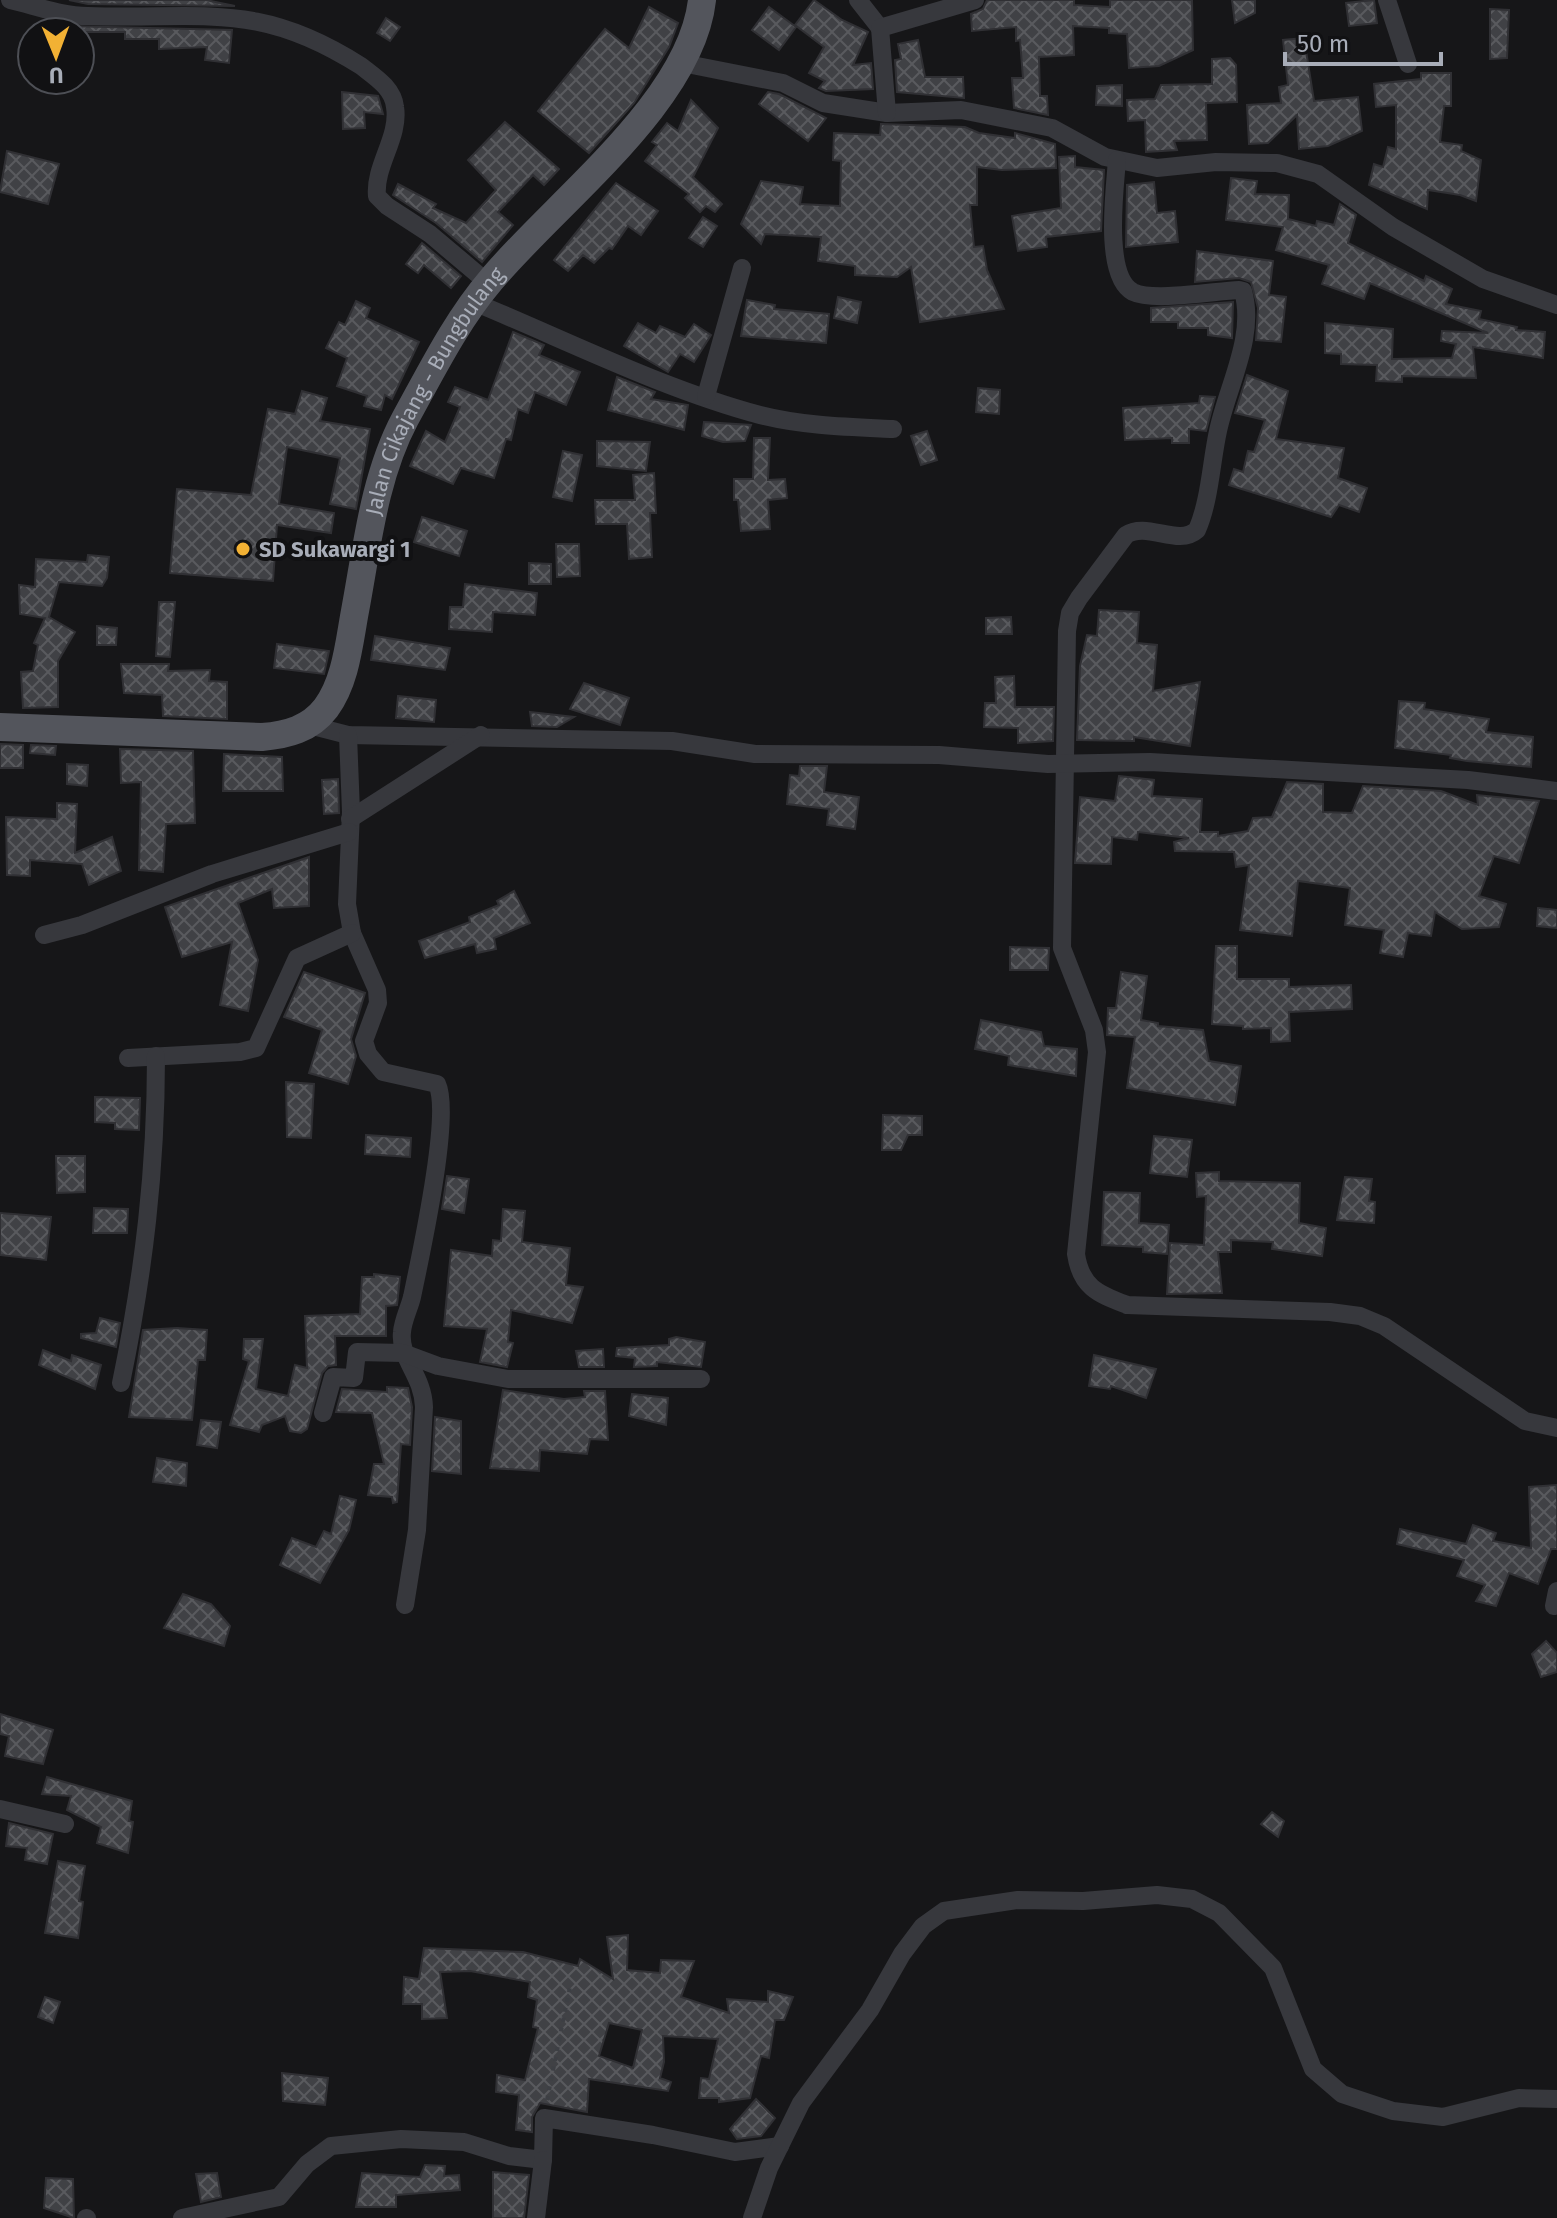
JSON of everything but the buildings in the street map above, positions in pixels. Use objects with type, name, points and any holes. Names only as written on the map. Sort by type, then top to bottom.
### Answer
[{"type":"main road","name":"Jalan Cikajang - Bungbulang","points":[[309,725],[327,707],[341,676],[382,475],[402,426],[429,374],[482,293],[606,160],[682,63],[697,32],[702,0]]},
{"type":"main road","points":[[0,727],[262,737],[286,734],[309,725]]},
{"type":"street","points":[[0,8],[10,0],[88,16],[205,11],[264,13],[292,22],[336,46],[385,86],[396,108],[377,196],[482,293],[706,396],[782,420],[893,429]]},
{"type":"street","points":[[858,0],[880,28],[887,113]]},
{"type":"street","points":[[880,28],[938,14],[975,0]]},
{"type":"street","points":[[1387,0],[1408,64]]},
{"type":"street","points":[[682,63],[783,83],[823,103],[887,113],[961,110],[1052,128],[1105,157],[1157,168],[1216,162],[1277,163],[1318,174],[1393,227],[1483,279],[1557,305]]},
{"type":"street","points":[[1117,160],[1114,235],[1117,266],[1124,285],[1134,293],[1150,295],[1243,291],[1245,338],[1219,427],[1197,530],[1185,536],[1132,531],[1070,613],[1062,948],[1094,1030],[1097,1052],[1076,1254],[1084,1283],[1096,1293],[1127,1305],[1150,1309],[1330,1312],[1360,1316],[1384,1326],[1525,1421],[1557,1428]]},
{"type":"street","points":[[706,396],[742,268]]},
{"type":"street","points":[[309,725],[348,735],[481,735],[672,741],[755,754],[939,755],[1065,764],[1150,762],[1468,780],[1557,791]]},
{"type":"street","points":[[348,735],[347,904],[352,933],[377,990],[378,1003],[364,1041],[368,1054],[383,1072],[437,1084],[441,1097],[435,1168],[411,1301],[401,1334],[403,1353],[424,1388],[417,1530],[405,1605]]},
{"type":"street","points":[[44,935],[82,925],[212,874],[349,826],[481,735]]},
{"type":"street","points":[[128,1058],[240,1052],[256,1048],[297,958],[352,933]]},
{"type":"street","points":[[121,1383],[150,1210],[156,1149],[156,1056]]},
{"type":"street","points":[[323,1413],[333,1377],[354,1378],[357,1352],[403,1353],[438,1366],[508,1379],[701,1379]]},
{"type":"street","points":[[0,1809],[65,1824]]},
{"type":"street","points":[[752,2218],[780,2146],[801,2103],[870,2010],[923,1926],[944,1911],[1018,1900],[1083,1901],[1157,1895],[1192,1899],[1219,1913],[1273,1968],[1313,2069],[1342,2094],[1393,2111],[1443,2117],[1519,2098],[1557,2099]]},
{"type":"street","points":[[536,2218],[544,2118],[735,2152],[780,2146]]},
{"type":"street","points":[[182,2218],[279,2197],[321,2151],[348,2143],[401,2139],[464,2142],[509,2156],[543,2160]]},
{"type":"path","points":[[548,2097],[570,1987]]},
{"type":"place","name":"SD Sukawargi 1","points":[[243,549]]}]
